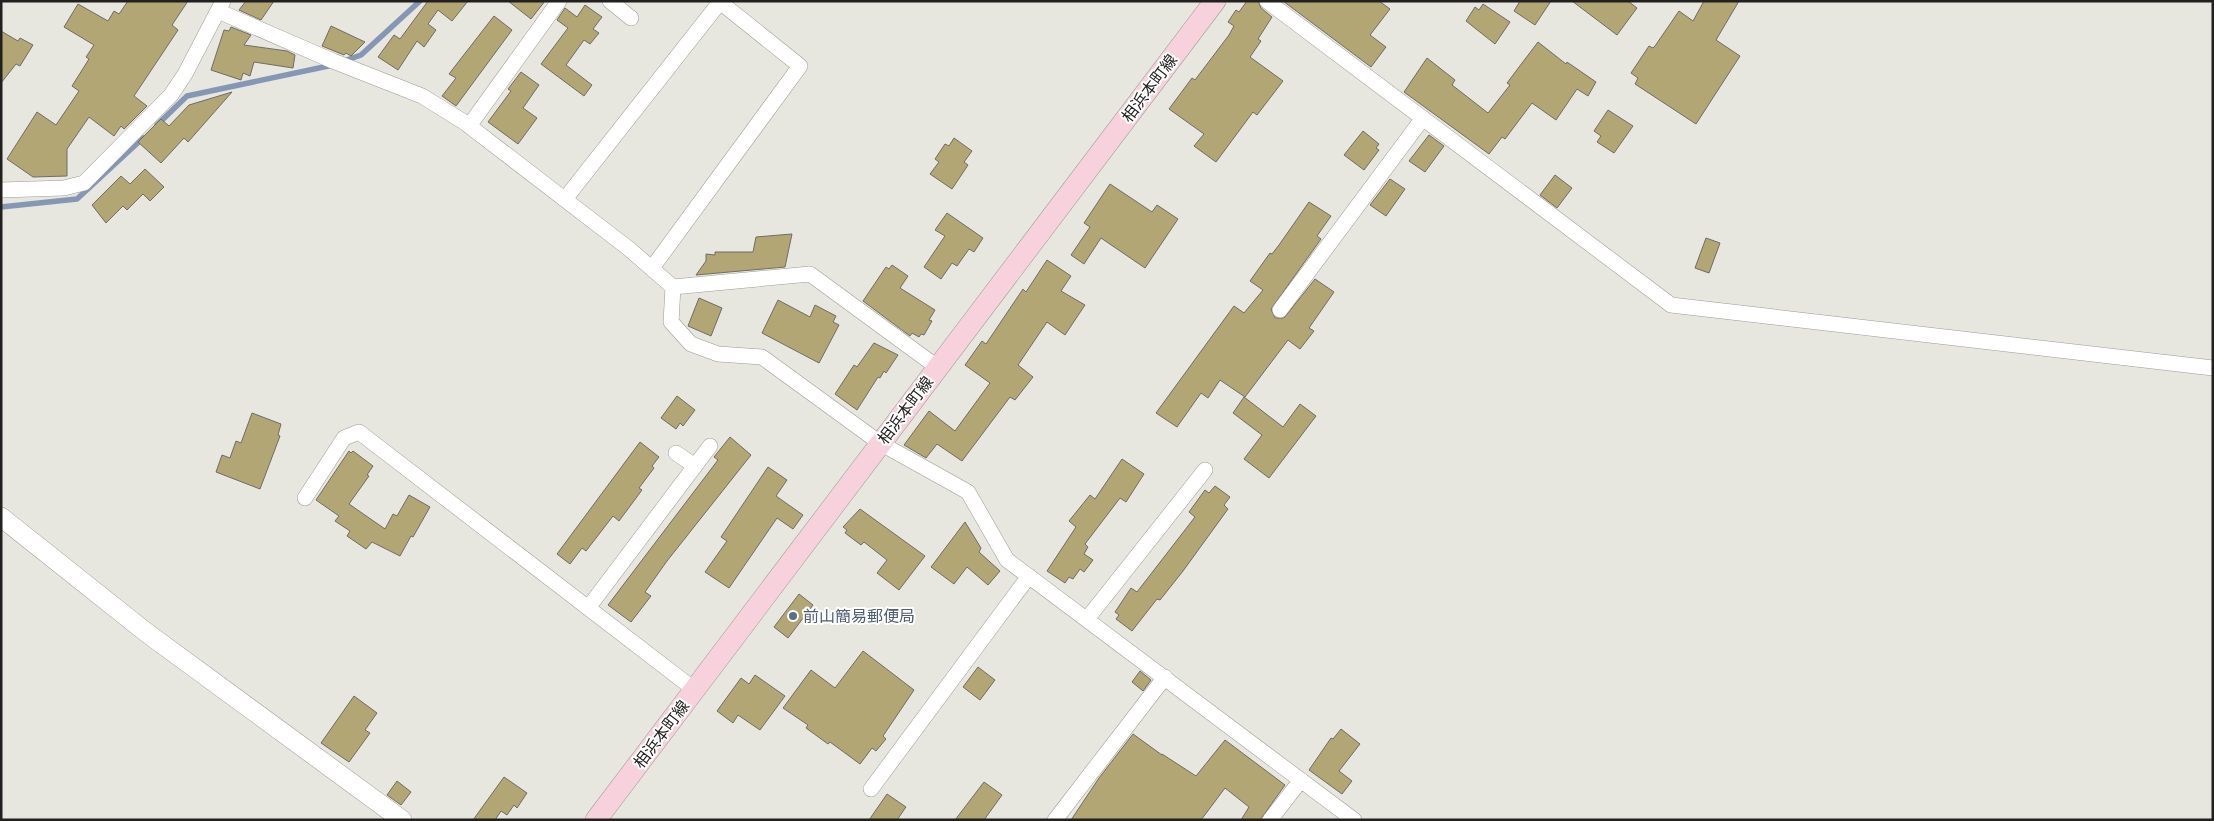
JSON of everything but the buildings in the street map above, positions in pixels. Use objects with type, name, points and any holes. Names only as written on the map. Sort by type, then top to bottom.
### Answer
[{"type":"main road","name":"相浜本町線","points":[[596,820],[1214,1]]},
{"type":"street","points":[[468,126],[559,1]]},
{"type":"street","points":[[610,1],[631,18]]},
{"type":"street","points":[[1267,1],[1671,306],[2213,368]]},
{"type":"street","points":[[565,200],[720,2],[800,66],[652,268]]},
{"type":"street","points":[[1,190],[64,188],[84,183],[171,95],[185,74],[220,6],[338,63],[409,90],[468,126],[628,248],[673,287],[810,274],[937,367]]},
{"type":"street","points":[[1280,310],[1423,118]]},
{"type":"street","points":[[673,287],[671,322],[691,344],[718,354],[762,357],[880,443],[968,492],[1007,560],[1354,820]]},
{"type":"street","points":[[305,498],[344,438],[359,432],[695,690]]},
{"type":"street","points":[[588,608],[710,446]]},
{"type":"street","points":[[676,453],[695,466]]},
{"type":"street","points":[[1088,619],[1205,470]]},
{"type":"street","points":[[1,518],[148,633],[402,820]]},
{"type":"street","points":[[871,789],[1028,576]]},
{"type":"street","points":[[1055,820],[1165,677]]},
{"type":"street","points":[[1270,820],[1301,780]]},
{"type":"waterway","points":[[344,61],[361,55],[420,1]]},
{"type":"waterway","points":[[157,125],[187,96],[333,65]]},
{"type":"waterway","points":[[1,207],[77,199],[143,138]]},
{"type":"place","name":"前山簡易郵便局","points":[[793,616]]}]
